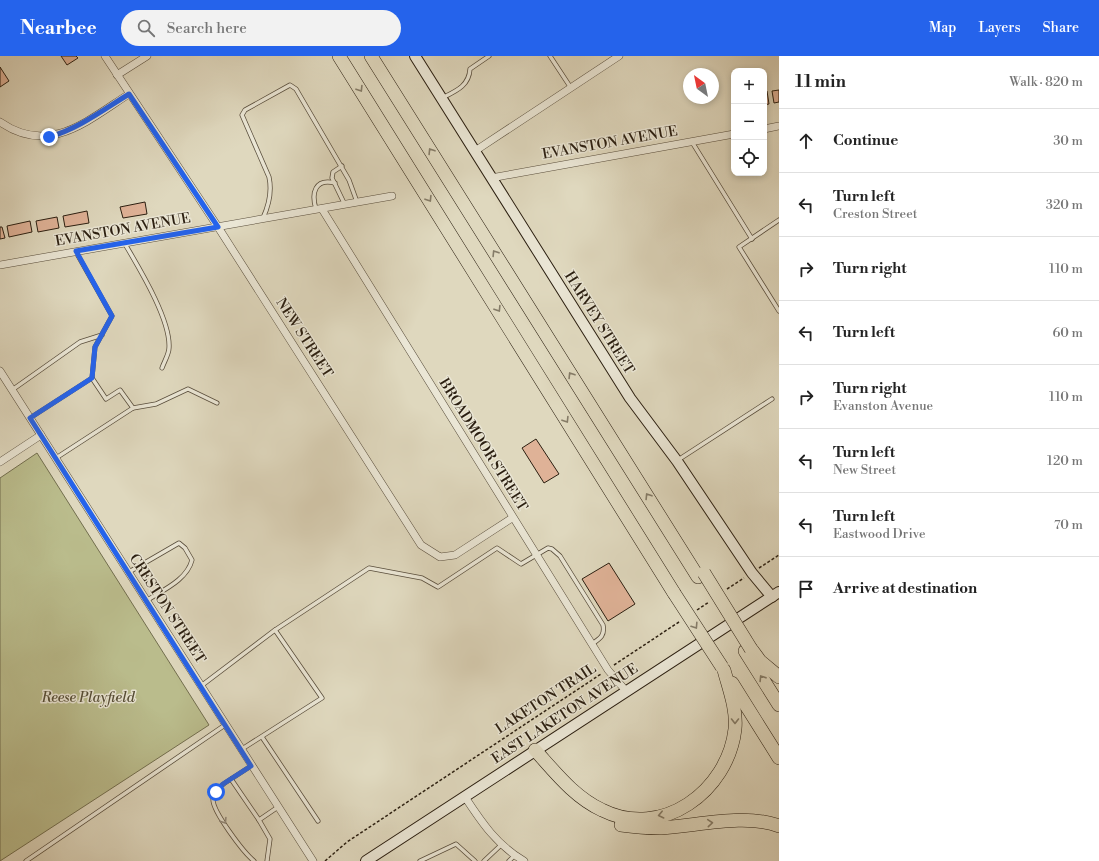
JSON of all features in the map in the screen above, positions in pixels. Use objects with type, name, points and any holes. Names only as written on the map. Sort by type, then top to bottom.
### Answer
[{"type":"highway","points":[[339,56],[674,593],[779,758]]},
{"type":"highway","points":[[371,56],[658,512],[701,575],[748,650],[779,706]]},
{"type":"highway","points":[[748,650],[779,677]]},
{"type":"highway","points":[[535,750],[571,790],[586,802],[603,811],[632,818],[650,818],[678,810],[690,804],[706,790],[721,772],[729,756],[735,727],[735,710],[723,668]]},
{"type":"highway","points":[[535,750],[555,782],[569,796],[598,816],[619,824],[656,828],[733,821],[757,822],[779,826]]},
{"type":"street","name":"NEW STREET","points":[[105,56],[218,227],[421,546],[440,557],[455,555],[512,518]]},
{"type":"street","points":[[117,75],[147,56]]},
{"type":"street","name":"HARVEY STREET","points":[[415,56],[627,392],[677,461],[752,573],[775,594]]},
{"type":"street","points":[[475,151],[619,56]]},
{"type":"street","points":[[0,122],[22,134],[34,137],[49,137],[63,133],[77,126],[129,94]]},
{"type":"street","points":[[767,128],[779,126]]},
{"type":"street","name":"EVANSTON AVENUE","points":[[491,178],[731,135]]},
{"type":"street","name":"EVANSTON AVENUE","points":[[0,265],[392,196]]},
{"type":"street","name":"BROADMOOR STREET","points":[[319,210],[608,670],[626,691]]},
{"type":"street","name":"CRESTON STREET","points":[[0,371],[225,726],[313,861]]},
{"type":"street","points":[[0,462],[41,435]]},
{"type":"street","name":"EAST LAKETON AVENUE","points":[[366,861],[775,594]]},
{"type":"street","points":[[465,797],[488,832],[501,845],[524,861]]},
{"type":"lane","points":[[442,99],[463,88],[470,74],[470,69],[489,56]]},
{"type":"lane","points":[[550,56],[571,88]]},
{"type":"lane","points":[[263,219],[269,204],[271,184],[242,118],[245,110],[287,85],[294,86],[342,166],[352,185],[357,202]]},
{"type":"lane","points":[[692,142],[752,239]]},
{"type":"lane","points":[[342,166],[333,172],[332,178],[345,205]]},
{"type":"lane","points":[[319,210],[313,196],[315,189],[324,182],[335,183]]},
{"type":"lane","points":[[779,220],[739,247],[779,311]]},
{"type":"lane","points":[[124,243],[144,276],[168,331],[169,349],[162,368]]},
{"type":"lane","points":[[76,251],[112,316],[95,347],[92,378],[106,399],[120,390],[133,408]]},
{"type":"lane","points":[[12,390],[80,342],[102,335]]},
{"type":"lane","points":[[30,418],[92,378]]},
{"type":"lane","points":[[56,458],[133,408],[156,404],[188,389],[217,403]]},
{"type":"lane","points":[[677,461],[772,399]]},
{"type":"lane","points":[[128,572],[179,543],[185,548],[192,560],[190,569],[183,577],[146,601]]},
{"type":"lane","points":[[201,686],[275,630],[369,568],[422,578],[438,587],[497,548],[521,564],[548,548],[552,549],[564,563],[603,625],[604,632],[602,637],[592,644]]},
{"type":"lane","points":[[241,750],[322,698],[275,630]]},
{"type":"lane","points":[[26,861],[225,726]]},
{"type":"lane","points":[[262,737],[318,821]]},
{"type":"lane","points":[[251,766],[231,778],[217,789],[214,795],[214,804],[240,848],[254,861]]},
{"type":"lane","points":[[231,778],[270,839],[268,861]]},
{"type":"lane","points":[[258,820],[278,807]]},
{"type":"lane","points":[[420,861],[456,844],[475,861]]},
{"type":"lane","points":[[484,861],[501,845]]},
{"type":"lane","points":[[509,861],[515,855]]},
{"type":"path","points":[[726,590],[779,555]]},
{"type":"path","points":[[693,612],[713,599]]},
{"type":"path","name":"LAKETON TRAIL","points":[[325,861],[347,842],[680,621]]},
{"type":"green space","name":"Reese Playfield","points":[[37,453],[209,725],[0,861],[0,478]]},
{"type":"building","points":[[61,56],[76,56],[78,58],[67,65]]},
{"type":"building","points":[[0,67],[9,81],[0,87]]},
{"type":"building","points":[[779,90],[779,102],[774,103],[772,91]]},
{"type":"building","points":[[767,91],[769,104],[767,104]]},
{"type":"building","points":[[145,202],[147,214],[123,218],[120,207]]},
{"type":"building","points":[[87,211],[89,223],[65,227],[63,216]]},
{"type":"building","points":[[57,217],[59,228],[38,232],[36,221]]},
{"type":"building","points":[[30,221],[32,232],[9,237],[7,226]]},
{"type":"building","points":[[0,227],[2,227],[5,238],[0,239]]},
{"type":"building","points":[[536,439],[559,474],[544,483],[522,448]]},
{"type":"building","points":[[609,563],[635,604],[608,621],[582,579]]},
{"type":"route","points":[[49,137],[63,133],[77,126],[129,94],[218,227],[76,251],[112,316],[95,347],[92,378],[30,418],[251,766],[223,784],[217,789],[216,792]]}]
